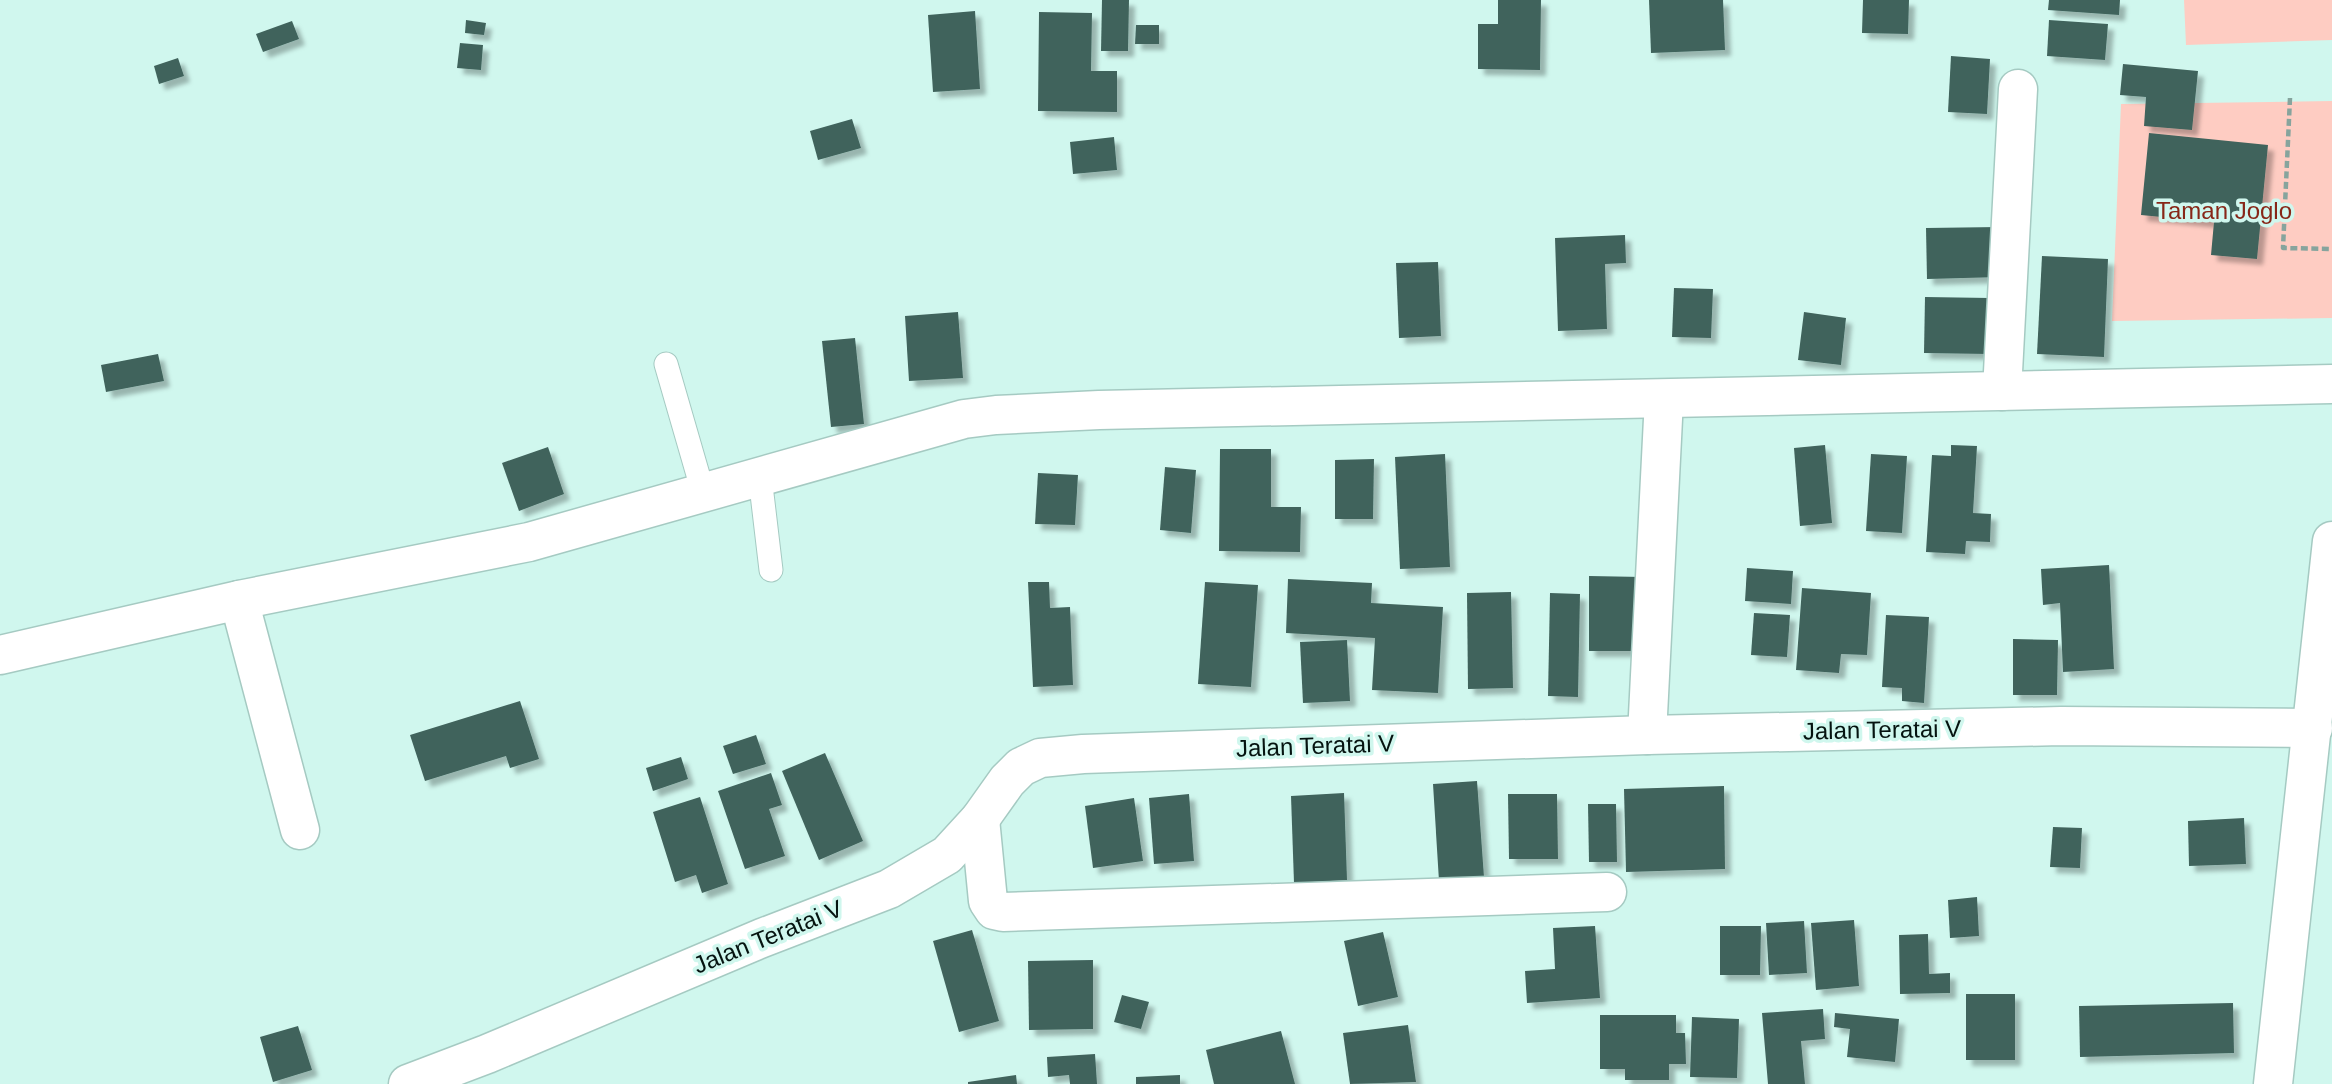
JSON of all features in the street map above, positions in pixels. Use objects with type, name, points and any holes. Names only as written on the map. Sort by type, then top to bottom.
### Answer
[{"type":"street","points":[[2002,391],[2018,89]]},
{"type":"street","points":[[0,655],[239,600],[529,541],[964,419],[996,415],[1113,410],[2332,384]]},
{"type":"street","points":[[1647,735],[1664,398]]},
{"type":"street","points":[[2273,1084],[2332,541]]},
{"type":"street","points":[[239,600],[300,830]]},
{"type":"street","name":"Jalan Teratai V","points":[[421,1082],[762,938],[889,889],[947,855],[980,819],[1007,781],[1021,767],[1040,758],[1083,754],[1647,735],[2061,726],[2313,728]]},
{"type":"street","points":[[980,819],[988,901],[994,911],[1607,892]]},
{"type":"lane","points":[[666,364],[703,492]]},
{"type":"lane","points":[[760,477],[771,570]]},
{"type":"path","points":[[2290,99],[2283,248],[2332,249]]},
{"type":"green space","points":[[2184,0],[2332,0],[2332,40],[2186,45]]},
{"type":"green space","name":"Taman Joglo","points":[[2332,101],[2332,318],[2112,321],[2121,104]]},
{"type":"building","points":[[1102,0],[1129,0],[1128,51],[1101,51]]},
{"type":"building","points":[[1498,0],[1541,0],[1540,70],[1478,69],[1478,24],[1498,24]]},
{"type":"building","points":[[1649,0],[1723,0],[1725,50],[1651,53]]},
{"type":"building","points":[[1863,0],[1909,0],[1908,34],[1862,33]]},
{"type":"building","points":[[2049,0],[2120,0],[2119,15],[2048,10]]},
{"type":"building","points":[[975,11],[980,89],[933,92],[928,15]]},
{"type":"building","points":[[1039,12],[1092,13],[1091,71],[1117,71],[1117,112],[1038,111]]},
{"type":"building","points":[[466,20],[486,23],[484,35],[465,33]]},
{"type":"building","points":[[2049,20],[2108,24],[2105,60],[2047,56]]},
{"type":"building","points":[[292,21],[299,39],[263,52],[256,34]]},
{"type":"building","points":[[1136,25],[1159,25],[1159,44],[1135,44]]},
{"type":"building","points":[[460,43],[483,45],[481,70],[457,68]]},
{"type":"building","points":[[1951,56],[1990,59],[1987,114],[1948,112]]},
{"type":"building","points":[[178,58],[184,76],[159,84],[154,66]]},
{"type":"building","points":[[2123,64],[2198,71],[2192,130],[2144,126],[2146,97],[2120,95]]},
{"type":"building","points":[[852,119],[861,148],[818,160],[810,131]]},
{"type":"building","points":[[2149,133],[2268,145],[2257,259],[2211,255],[2214,222],[2141,215]]},
{"type":"building","points":[[1114,137],[1117,170],[1073,174],[1070,142]]},
{"type":"building","points":[[1999,227],[2000,277],[1927,279],[1926,228]]},
{"type":"building","points":[[1625,235],[1626,263],[1605,264],[1607,329],[1558,331],[1555,238]]},
{"type":"building","points":[[2042,256],[2108,259],[2104,357],[2037,354]]},
{"type":"building","points":[[1438,262],[1441,336],[1399,338],[1396,263]]},
{"type":"building","points":[[1674,288],[1713,289],[1711,338],[1672,337]]},
{"type":"building","points":[[1925,297],[1990,298],[1989,354],[1924,353]]},
{"type":"building","points":[[958,312],[963,378],[909,381],[905,316]]},
{"type":"building","points":[[1804,312],[1846,318],[1841,365],[1798,360]]},
{"type":"building","points":[[855,338],[864,424],[831,427],[822,341]]},
{"type":"building","points":[[158,354],[164,381],[106,392],[101,365]]},
{"type":"building","points":[[1825,445],[1832,523],[1800,526],[1794,448]]},
{"type":"building","points":[[1951,445],[1977,446],[1973,513],[1991,514],[1990,542],[1966,541],[1965,554],[1926,552],[1932,455],[1951,456]]},
{"type":"building","points":[[548,447],[564,494],[519,511],[502,463]]},
{"type":"building","points":[[1220,449],[1271,449],[1271,507],[1301,507],[1300,552],[1219,551]]},
{"type":"building","points":[[1445,454],[1450,567],[1400,569],[1395,457]]},
{"type":"building","points":[[1871,454],[1907,456],[1902,533],[1866,531]]},
{"type":"building","points":[[1374,459],[1373,519],[1335,519],[1335,460]]},
{"type":"building","points":[[1165,467],[1196,470],[1191,533],[1160,530]]},
{"type":"building","points":[[1038,473],[1078,475],[1075,525],[1035,524]]},
{"type":"building","points":[[2109,565],[2114,669],[2063,672],[2060,603],[2043,605],[2041,569]]},
{"type":"building","points":[[1747,568],[1793,571],[1791,604],[1745,601]]},
{"type":"building","points":[[1589,576],[1643,577],[1642,651],[1589,651]]},
{"type":"building","points":[[1288,579],[1372,583],[1371,603],[1443,607],[1438,693],[1372,690],[1375,638],[1286,633]]},
{"type":"building","points":[[1028,582],[1049,582],[1050,608],[1070,607],[1073,685],[1033,687]]},
{"type":"building","points":[[1205,582],[1258,585],[1251,687],[1198,684]]},
{"type":"building","points":[[1802,588],[1871,593],[1867,655],[1841,654],[1839,673],[1796,670]]},
{"type":"building","points":[[1511,592],[1513,688],[1468,689],[1467,593]]},
{"type":"building","points":[[1550,593],[1580,594],[1578,697],[1548,696]]},
{"type":"building","points":[[1754,613],[1790,615],[1787,657],[1751,655]]},
{"type":"building","points":[[1886,615],[1929,617],[1924,703],[1902,701],[1902,688],[1882,687]]},
{"type":"building","points":[[2013,639],[2058,640],[2057,695],[2013,695]]},
{"type":"building","points":[[1347,640],[1350,701],[1303,703],[1300,642]]},
{"type":"building","points":[[520,701],[539,759],[510,768],[506,756],[425,781],[410,735]]},
{"type":"building","points":[[756,735],[766,764],[733,774],[723,746]]},
{"type":"building","points":[[825,753],[863,841],[819,860],[782,771]]},
{"type":"building","points":[[681,757],[688,779],[653,791],[646,768]]},
{"type":"building","points":[[771,773],[782,805],[769,809],[785,856],[745,869],[718,791]]},
{"type":"building","points":[[1477,781],[1484,877],[1439,881],[1433,784]]},
{"type":"building","points":[[1724,786],[1725,869],[1626,872],[1624,789]]},
{"type":"building","points":[[1344,793],[1347,880],[1294,883],[1291,796]]},
{"type":"building","points":[[1189,794],[1194,861],[1154,864],[1149,798]]},
{"type":"building","points":[[1508,794],[1557,794],[1558,859],[1509,859]]},
{"type":"building","points":[[700,797],[728,884],[702,893],[696,875],[675,882],[653,812]]},
{"type":"building","points":[[1134,798],[1143,861],[1093,868],[1085,806]]},
{"type":"building","points":[[1588,804],[1616,804],[1617,862],[1589,862]]},
{"type":"building","points":[[2244,818],[2246,864],[2189,866],[2188,821]]},
{"type":"building","points":[[2053,827],[2082,828],[2080,868],[2050,867]]},
{"type":"building","points":[[1977,897],[1979,936],[1950,938],[1948,900]]},
{"type":"building","points":[[1854,920],[1859,986],[1816,990],[1811,923]]},
{"type":"building","points":[[1804,921],[1807,973],[1769,975],[1766,923]]},
{"type":"building","points":[[1595,926],[1600,998],[1527,1003],[1525,971],[1555,969],[1553,928]]},
{"type":"building","points":[[1720,926],[1761,926],[1760,975],[1720,975]]},
{"type":"building","points":[[972,930],[999,1021],[959,1032],[933,941]]},
{"type":"building","points":[[1383,932],[1398,997],[1358,1006],[1344,941]]},
{"type":"building","points":[[1928,934],[1929,974],[1950,973],[1950,993],[1900,994],[1899,935]]},
{"type":"building","points":[[1093,960],[1093,1029],[1029,1030],[1028,961]]},
{"type":"building","points":[[1966,994],[2015,994],[2015,1060],[1966,1060]]},
{"type":"building","points":[[1122,995],[1149,1002],[1141,1029],[1114,1022]]},
{"type":"building","points":[[2233,1003],[2234,1053],[2080,1057],[2079,1006]]},
{"type":"building","points":[[1823,1009],[1825,1039],[1801,1041],[1805,1084],[1768,1084],[1762,1013]]},
{"type":"building","points":[[1835,1013],[1899,1019],[1895,1062],[1847,1057],[1850,1029],[1834,1027]]},
{"type":"building","points":[[1600,1015],[1676,1015],[1676,1033],[1685,1033],[1686,1064],[1669,1064],[1669,1080],[1625,1080],[1625,1069],[1600,1069]]},
{"type":"building","points":[[1692,1017],[1739,1019],[1737,1078],[1690,1077]]},
{"type":"building","points":[[1408,1025],[1416,1082],[1350,1084],[1343,1033]]},
{"type":"building","points":[[298,1026],[312,1070],[273,1082],[260,1037]]},
{"type":"building","points":[[1281,1031],[1295,1084],[1214,1084],[1206,1050]]},
{"type":"building","points":[[1095,1054],[1097,1084],[1070,1084],[1069,1075],[1048,1077],[1047,1057]]},
{"type":"building","points":[[1016,1075],[1017,1084],[968,1084],[968,1082]]},
{"type":"building","points":[[1180,1075],[1180,1084],[1136,1084],[1136,1077]]}]
